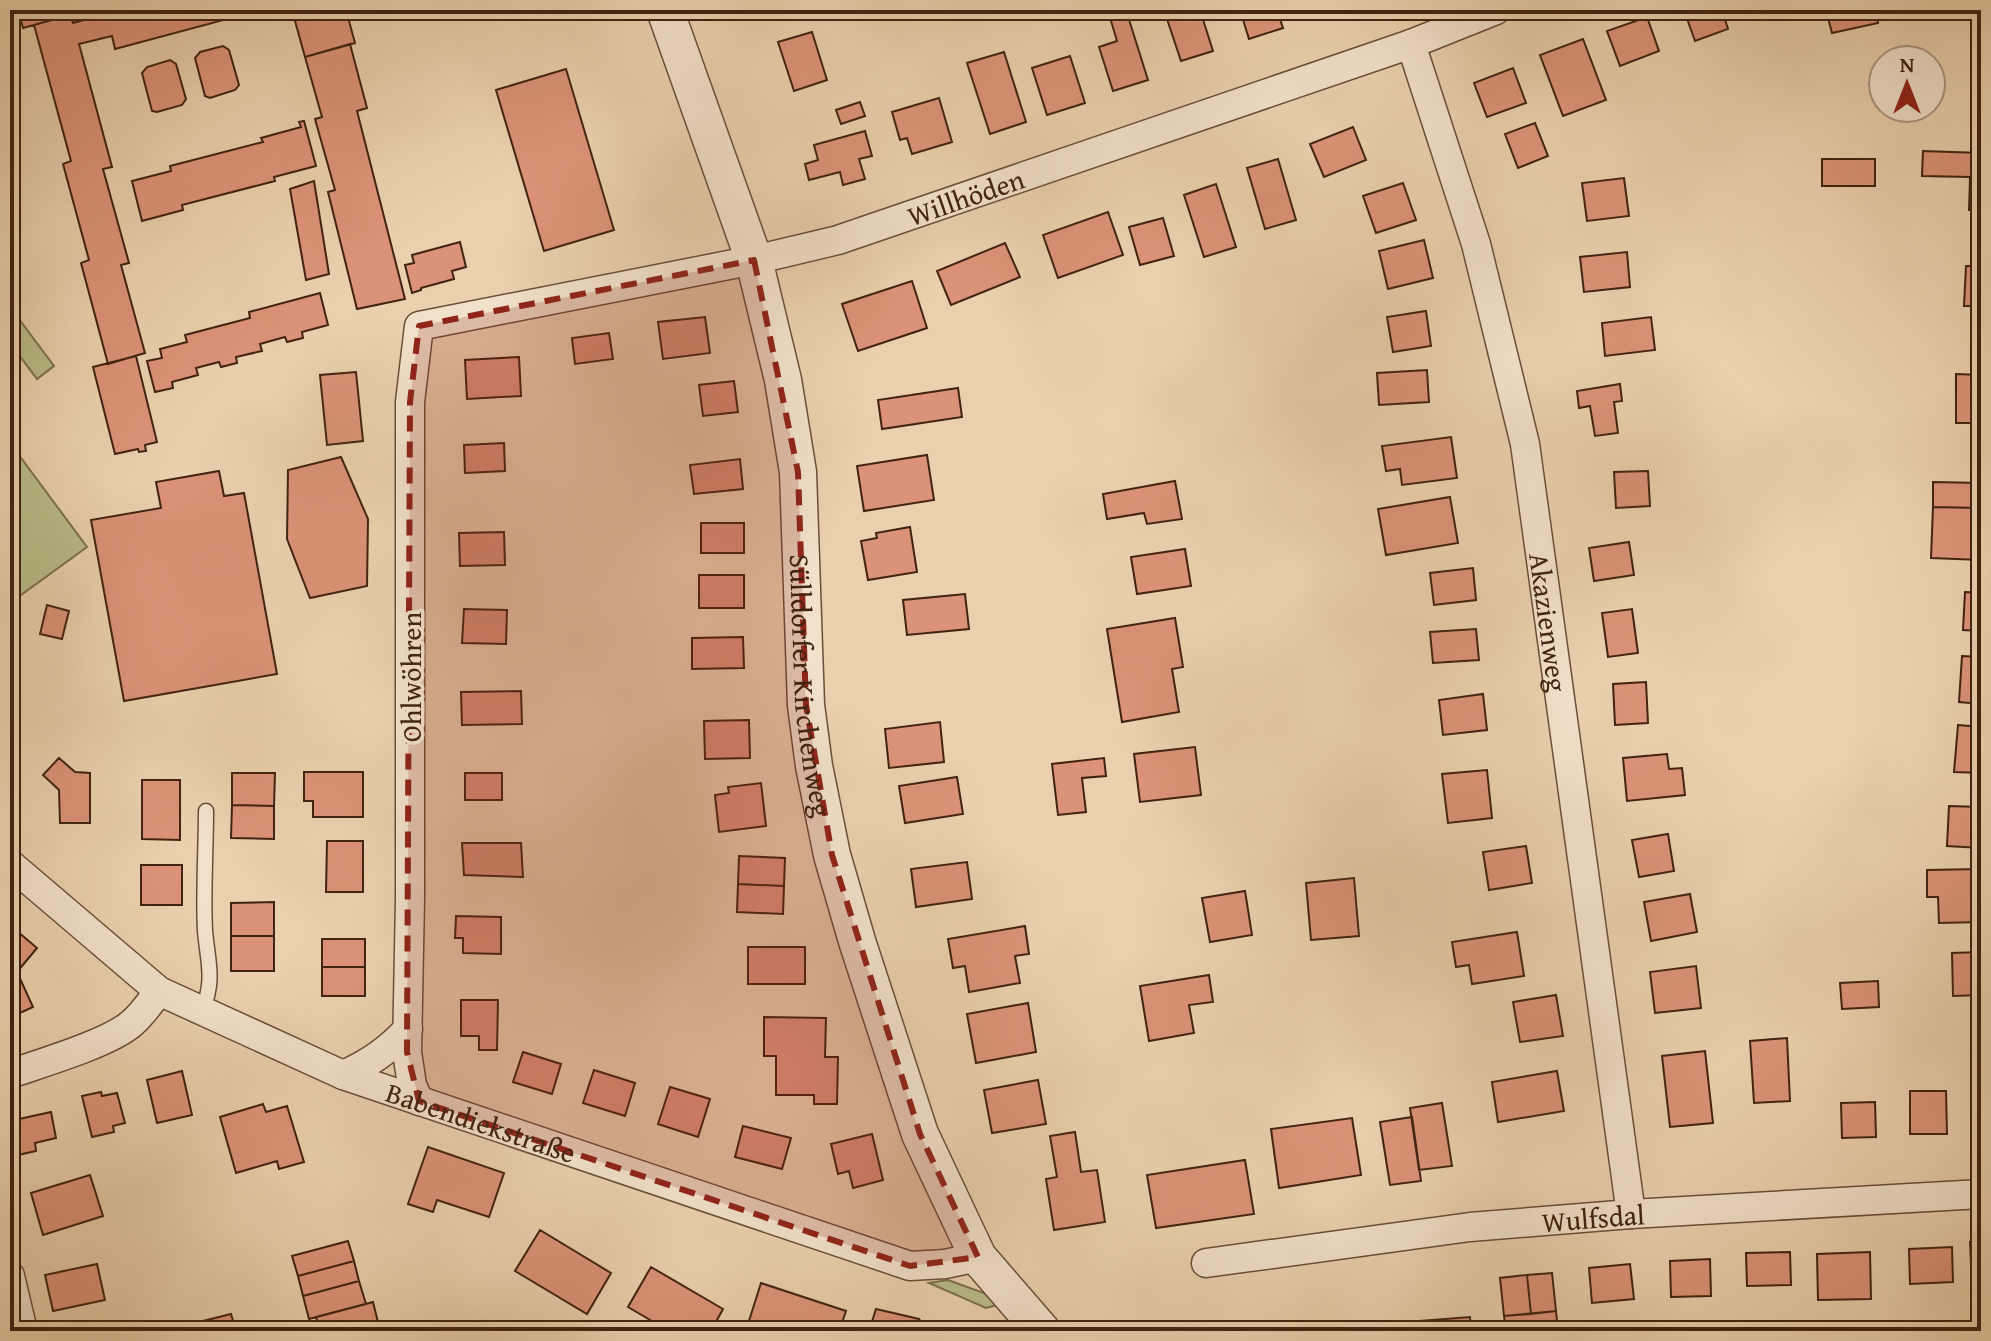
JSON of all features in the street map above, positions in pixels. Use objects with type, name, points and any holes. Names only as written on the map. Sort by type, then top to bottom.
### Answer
[{"type":"street","name":"Sülldorfer Kirchenweg","points":[[665,10],[754,260],[783,380],[795,452],[802,538],[806,705],[816,778],[832,855],[920,1134],[978,1257],[1042,1331]]},
{"type":"street","name":"Willhöden","points":[[419,326],[754,260],[838,240],[1411,44],[1496,10]]},
{"type":"street","name":"Akazienweg","points":[[1411,44],[1476,244],[1525,444],[1631,1214]]},
{"type":"street","name":"Ohlwöhren","points":[[419,326],[410,402],[408,1029],[408,1070],[419,1101]]},
{"type":"street","name":"Babendiekstraße","points":[[10,864],[159,991],[343,1075],[910,1266],[945,1264],[978,1257]]},
{"type":"street","points":[[10,1074],[112,1036],[129,1026],[159,991]]},
{"type":"street","points":[[343,1075],[363,1067],[392,1046],[408,1029]]},
{"type":"street","name":"Wulfsdal","points":[[1206,1263],[1470,1227],[1631,1214],[1981,1194]]},
{"type":"street","points":[[10,1276],[23,1331]]},
{"type":"lane","points":[[202,1012],[210,988],[210,958],[205,933],[206,811]]},
{"type":"highlighted area","points":[[754,260],[798,472],[806,705],[832,855],[920,1134],[978,1257],[910,1266],[419,1101],[407,1052],[410,402],[419,326]]},
{"type":"green space","points":[[10,307],[54,366],[37,379],[10,343]]},
{"type":"green space","points":[[10,443],[87,547],[10,603]]},
{"type":"green space","points":[[948,1280],[984,1293],[997,1305],[986,1308],[929,1283]]},
{"type":"building","points":[[18,10],[84,10],[86,19],[73,23],[70,15],[23,28]]},
{"type":"building","points":[[133,10],[261,10],[115,49],[112,36],[79,44],[112,167],[103,169],[129,263],[121,265],[145,353],[108,364],[81,263],[89,260],[63,164],[71,161],[34,25],[70,15],[73,23]]},
{"type":"building","points":[[292,10],[346,10],[355,43],[305,57]]},
{"type":"building","points":[[742,10],[777,10],[745,20]]},
{"type":"building","points":[[1126,10],[1148,80],[1113,91],[1099,47],[1117,41],[1109,14]]},
{"type":"building","points":[[1164,10],[1200,10],[1213,51],[1181,61]]},
{"type":"building","points":[[1240,10],[1277,10],[1283,28],[1249,39]]},
{"type":"building","points":[[1684,10],[1722,10],[1728,29],[1695,41]]},
{"type":"building","points":[[1757,10],[1783,10],[1759,16]]},
{"type":"building","points":[[1826,10],[1875,10],[1878,23],[1832,33]]},
{"type":"building","points":[[1647,17],[1659,51],[1620,66],[1607,31]]},
{"type":"building","points":[[812,32],[827,80],[794,91],[778,42]]},
{"type":"building","points":[[1583,39],[1606,100],[1563,116],[1540,55]]},
{"type":"building","points":[[350,44],[367,108],[357,111],[405,299],[357,309],[328,192],[335,190],[315,119],[322,117],[305,57]]},
{"type":"building","points":[[223,46],[229,50],[239,85],[235,90],[210,98],[205,96],[195,58],[200,52]]},
{"type":"building","points":[[1004,52],[1026,122],[990,134],[967,63]]},
{"type":"building","points":[[1070,56],[1085,103],[1047,115],[1032,68]]},
{"type":"building","points":[[170,60],[176,64],[186,99],[182,105],[152,111],[142,73],[147,67]]},
{"type":"building","points":[[1513,68],[1526,103],[1487,117],[1474,83]]},
{"type":"building","points":[[566,69],[614,230],[544,251],[496,90]]},
{"type":"building","points":[[939,98],[952,142],[912,154],[907,138],[900,140],[892,112]]},
{"type":"building","points":[[860,102],[865,116],[841,124],[836,110]]},
{"type":"building","points":[[304,121],[316,166],[274,177],[275,181],[182,205],[183,210],[142,221],[132,181],[171,171],[170,166],[263,142],[261,138],[301,127],[299,122]]},
{"type":"building","points":[[1535,123],[1548,156],[1518,168],[1505,134]]},
{"type":"building","points":[[1353,127],[1366,160],[1324,177],[1310,144]]},
{"type":"building","points":[[865,131],[872,156],[859,159],[865,179],[843,185],[840,172],[809,180],[805,164],[818,160],[814,145]]},
{"type":"building","points":[[1923,151],[1981,153],[1981,210],[1969,210],[1970,177],[1922,176]]},
{"type":"building","points":[[1278,159],[1296,220],[1265,229],[1247,168]]},
{"type":"building","points":[[1822,159],[1875,159],[1875,186],[1822,186]]},
{"type":"building","points":[[1624,178],[1629,216],[1587,221],[1582,183]]},
{"type":"building","points":[[314,181],[329,274],[306,280],[290,189]]},
{"type":"building","points":[[1403,183],[1416,220],[1376,233],[1363,196]]},
{"type":"building","points":[[1216,184],[1236,247],[1204,257],[1184,195]]},
{"type":"building","points":[[1108,212],[1123,255],[1058,278],[1043,235]]},
{"type":"building","points":[[1163,218],[1174,256],[1140,265],[1129,227]]},
{"type":"building","points":[[1424,240],[1433,278],[1388,289],[1379,251]]},
{"type":"building","points":[[460,242],[466,267],[452,271],[454,279],[412,293],[405,265],[414,263],[412,255]]},
{"type":"building","points":[[1005,243],[1020,277],[951,305],[937,271]]},
{"type":"building","points":[[1627,252],[1630,287],[1584,292],[1580,257]]},
{"type":"building","points":[[1966,266],[1981,266],[1981,343],[1971,342],[1972,306],[1964,306]]},
{"type":"building","points":[[912,281],[927,328],[858,351],[842,304]]},
{"type":"building","points":[[320,293],[328,325],[302,332],[303,338],[287,342],[285,337],[260,344],[262,351],[236,357],[237,363],[221,367],[219,362],[196,368],[198,375],[172,382],[173,388],[155,392],[147,361],[162,358],[160,349],[187,342],[185,335],[250,318],[249,312]]},
{"type":"building","points":[[1426,311],[1431,346],[1393,352],[1387,317]]},
{"type":"building","points":[[705,317],[710,353],[663,359],[658,322]]},
{"type":"building","points":[[1651,317],[1655,350],[1605,356],[1602,323]]},
{"type":"building","points":[[609,333],[613,359],[575,364],[572,338]]},
{"type":"building","points":[[136,356],[157,442],[145,445],[146,451],[139,452],[138,449],[115,454],[93,367]]},
{"type":"building","points":[[519,357],[521,396],[467,399],[465,360]]},
{"type":"building","points":[[1427,370],[1429,402],[1379,405],[1377,373]]},
{"type":"building","points":[[356,372],[363,441],[327,445],[320,375]]},
{"type":"building","points":[[1956,374],[1981,375],[1981,423],[1956,423]]},
{"type":"building","points":[[734,381],[738,412],[703,416],[699,385]]},
{"type":"building","points":[[1620,384],[1622,401],[1614,402],[1618,433],[1595,436],[1590,406],[1579,408],[1577,391]]},
{"type":"building","points":[[958,388],[962,417],[882,429],[878,400]]},
{"type":"building","points":[[1451,437],[1457,478],[1402,485],[1400,469],[1386,471],[1382,446]]},
{"type":"building","points":[[504,443],[505,471],[465,473],[464,445]]},
{"type":"building","points":[[927,455],[934,500],[864,511],[857,466]]},
{"type":"building","points":[[341,457],[368,519],[367,586],[310,598],[287,539],[288,470]]},
{"type":"building","points":[[740,459],[743,489],[694,494],[690,465]]},
{"type":"building","points":[[219,471],[224,496],[244,493],[277,674],[124,701],[91,520],[161,508],[156,482]]},
{"type":"building","points":[[1648,471],[1650,506],[1616,508],[1614,472]]},
{"type":"building","points":[[1175,481],[1182,519],[1147,524],[1144,513],[1107,519],[1103,494]]},
{"type":"building","points":[[1933,482],[1981,483],[1981,508],[1933,507]]},
{"type":"building","points":[[1450,497],[1458,543],[1386,555],[1378,509]]},
{"type":"building","points":[[1933,507],[1981,508],[1981,560],[1931,558]]},
{"type":"building","points":[[701,523],[744,523],[744,553],[701,553]]},
{"type":"building","points":[[910,527],[917,572],[868,580],[861,541],[877,538],[876,533]]},
{"type":"building","points":[[504,532],[505,565],[460,566],[459,533]]},
{"type":"building","points":[[1629,542],[1634,575],[1594,581],[1589,548]]},
{"type":"building","points":[[1185,549],[1191,586],[1137,594],[1131,557]]},
{"type":"building","points":[[1473,568],[1476,600],[1434,605],[1430,573]]},
{"type":"building","points":[[699,575],[744,575],[744,608],[699,608]]},
{"type":"building","points":[[1965,592],[1981,593],[1981,631],[1963,630]]},
{"type":"building","points":[[965,594],[969,629],[907,635],[903,600]]},
{"type":"building","points":[[47,605],[69,611],[62,639],[40,634]]},
{"type":"building","points":[[464,609],[507,610],[506,644],[462,643]]},
{"type":"building","points":[[1632,609],[1638,653],[1608,657],[1602,613]]},
{"type":"building","points":[[1175,618],[1183,667],[1172,669],[1179,712],[1122,722],[1107,629]]},
{"type":"building","points":[[1476,629],[1479,660],[1433,663],[1430,632]]},
{"type":"building","points":[[743,637],[744,668],[692,669],[692,638]]},
{"type":"building","points":[[1962,656],[1981,657],[1981,704],[1959,702]]},
{"type":"building","points":[[1646,682],[1648,723],[1615,725],[1613,684]]},
{"type":"building","points":[[521,691],[522,724],[462,725],[461,692]]},
{"type":"building","points":[[1483,694],[1487,730],[1443,735],[1439,700]]},
{"type":"building","points":[[749,720],[750,758],[705,759],[704,721]]},
{"type":"building","points":[[940,722],[944,762],[889,768],[885,729]]},
{"type":"building","points":[[1958,725],[1981,727],[1981,773],[1954,772]]},
{"type":"building","points":[[1195,747],[1201,795],[1140,802],[1134,754]]},
{"type":"building","points":[[1667,754],[1669,769],[1682,768],[1685,795],[1627,801],[1623,758]]},
{"type":"building","points":[[59,758],[75,772],[90,773],[90,823],[60,823],[59,790],[43,775]]},
{"type":"building","points":[[1104,758],[1106,776],[1082,778],[1086,812],[1058,815],[1052,764]]},
{"type":"building","points":[[1487,770],[1492,818],[1448,823],[1442,774]]},
{"type":"building","points":[[304,772],[363,772],[363,817],[313,817],[313,801],[304,801]]},
{"type":"building","points":[[232,773],[275,773],[274,806],[232,805]]},
{"type":"building","points":[[465,773],[502,773],[502,800],[465,800]]},
{"type":"building","points":[[957,777],[963,814],[905,823],[899,786]]},
{"type":"building","points":[[142,780],[180,780],[180,840],[142,839]]},
{"type":"building","points":[[761,783],[766,826],[719,832],[715,795],[729,793],[728,787]]},
{"type":"building","points":[[232,805],[274,806],[274,839],[231,838]]},
{"type":"building","points":[[1949,806],[1981,807],[1981,848],[1947,846]]},
{"type":"building","points":[[1668,834],[1674,871],[1639,877],[1632,840]]},
{"type":"building","points":[[327,841],[363,841],[363,892],[326,892]]},
{"type":"building","points":[[462,843],[521,843],[523,877],[464,875]]},
{"type":"building","points":[[1526,846],[1532,883],[1489,890],[1483,852]]},
{"type":"building","points":[[739,856],[785,858],[784,886],[738,884]]},
{"type":"building","points":[[967,862],[972,899],[916,907],[911,869]]},
{"type":"building","points":[[141,865],[182,865],[182,905],[141,905]]},
{"type":"building","points":[[1981,869],[1981,922],[1939,923],[1938,897],[1927,897],[1927,870]]},
{"type":"building","points":[[1354,878],[1359,936],[1311,940],[1306,883]]},
{"type":"building","points":[[738,884],[784,886],[783,914],[737,912]]},
{"type":"building","points":[[1245,891],[1252,935],[1210,942],[1202,898]]},
{"type":"building","points":[[1690,894],[1697,932],[1651,941],[1644,902]]},
{"type":"building","points":[[274,902],[274,936],[231,936],[231,903]]},
{"type":"building","points":[[456,916],[501,917],[501,954],[463,953],[463,938],[455,938]]},
{"type":"building","points":[[10,925],[37,948],[17,972],[33,1007],[20,1013],[10,992]]},
{"type":"building","points":[[1025,926],[1029,954],[1015,956],[1020,983],[969,992],[965,966],[953,968],[948,939]]},
{"type":"building","points":[[1517,932],[1524,976],[1472,984],[1469,965],[1456,967],[1452,942]]},
{"type":"building","points":[[231,936],[274,936],[274,971],[231,971]]},
{"type":"building","points":[[322,939],[365,939],[365,967],[322,967]]},
{"type":"building","points":[[748,947],[805,947],[805,984],[748,984]]},
{"type":"building","points":[[1981,952],[1981,995],[1953,996],[1952,953]]},
{"type":"building","points":[[1696,966],[1701,1008],[1655,1013],[1650,972]]},
{"type":"building","points":[[322,967],[365,967],[365,996],[322,996]]},
{"type":"building","points":[[1209,975],[1213,1002],[1189,1005],[1194,1033],[1149,1041],[1140,986]]},
{"type":"building","points":[[1878,981],[1879,1007],[1842,1009],[1840,983]]},
{"type":"building","points":[[1556,995],[1563,1036],[1520,1042],[1513,1002]]},
{"type":"building","points":[[461,1000],[498,1000],[497,1050],[479,1050],[479,1036],[461,1036]]},
{"type":"building","points":[[1028,1003],[1036,1052],[976,1063],[967,1014]]},
{"type":"building","points":[[764,1017],[826,1018],[825,1057],[838,1057],[837,1104],[814,1104],[814,1095],[776,1095],[776,1056],[764,1056]]},
{"type":"building","points":[[1787,1038],[1790,1101],[1754,1103],[1750,1041]]},
{"type":"building","points":[[1705,1051],[1713,1123],[1670,1127],[1662,1056]]},
{"type":"building","points":[[523,1052],[561,1064],[552,1094],[513,1082]]},
{"type":"building","points":[[594,1070],[635,1083],[625,1116],[583,1103]]},
{"type":"building","points":[[182,1071],[192,1115],[157,1123],[147,1080]]},
{"type":"building","points":[[1557,1071],[1564,1111],[1498,1122],[1492,1082]]},
{"type":"building","points":[[1038,1080],[1046,1124],[992,1133],[984,1090]]},
{"type":"building","points":[[670,1087],[710,1099],[698,1137],[658,1124]]},
{"type":"building","points":[[1910,1091],[1946,1091],[1947,1134],[1910,1134]]},
{"type":"building","points":[[101,1092],[102,1096],[117,1093],[125,1123],[113,1126],[114,1132],[92,1137],[82,1096]]},
{"type":"building","points":[[1875,1102],[1876,1137],[1842,1138],[1841,1103]]},
{"type":"building","points":[[1442,1103],[1452,1166],[1419,1170],[1410,1108]]},
{"type":"building","points":[[263,1104],[266,1112],[287,1106],[304,1162],[279,1169],[277,1161],[236,1173],[220,1117]]},
{"type":"building","points":[[51,1112],[56,1138],[35,1143],[36,1151],[18,1155],[10,1121]]},
{"type":"building","points":[[1412,1117],[1421,1181],[1390,1185],[1380,1122]]},
{"type":"building","points":[[1352,1118],[1361,1175],[1279,1188],[1271,1129]]},
{"type":"building","points":[[743,1126],[791,1138],[782,1169],[735,1157]]},
{"type":"building","points":[[1075,1132],[1081,1172],[1097,1170],[1105,1222],[1054,1230],[1046,1179],[1057,1177],[1050,1136]]},
{"type":"building","points":[[872,1134],[883,1180],[853,1188],[849,1171],[838,1174],[831,1144]]},
{"type":"building","points":[[428,1147],[504,1173],[489,1217],[437,1200],[433,1212],[408,1204]]},
{"type":"building","points":[[1245,1160],[1254,1214],[1156,1228],[1147,1175]]},
{"type":"building","points":[[90,1175],[103,1216],[43,1235],[31,1193]]},
{"type":"building","points":[[540,1230],[611,1273],[587,1314],[515,1271]]},
{"type":"building","points":[[348,1241],[354,1261],[298,1276],[292,1256]]},
{"type":"building","points":[[1970,1242],[1981,1242],[1981,1264],[1971,1264]]},
{"type":"building","points":[[1952,1247],[1953,1282],[1910,1284],[1909,1249]]},
{"type":"building","points":[[1790,1252],[1791,1285],[1747,1286],[1746,1253]]},
{"type":"building","points":[[1870,1252],[1871,1299],[1818,1300],[1817,1254]]},
{"type":"building","points":[[1710,1259],[1711,1296],[1671,1297],[1670,1261]]},
{"type":"building","points":[[354,1261],[359,1281],[303,1296],[298,1276]]},
{"type":"building","points":[[97,1264],[105,1300],[53,1311],[45,1275]]},
{"type":"building","points":[[1630,1264],[1634,1299],[1592,1303],[1589,1268]]},
{"type":"building","points":[[651,1267],[723,1309],[711,1331],[669,1331],[628,1307]]},
{"type":"building","points":[[1552,1273],[1556,1311],[1531,1314],[1527,1275]]},
{"type":"building","points":[[1527,1275],[1531,1314],[1504,1316],[1500,1278]]},
{"type":"building","points":[[359,1281],[366,1304],[309,1319],[303,1296]]},
{"type":"building","points":[[761,1283],[846,1311],[840,1329],[846,1331],[769,1331],[748,1324]]},
{"type":"building","points":[[373,1302],[379,1326],[360,1331],[320,1331],[316,1317]]},
{"type":"building","points":[[876,1309],[919,1319],[927,1331],[869,1331]]},
{"type":"building","points":[[1556,1311],[1558,1331],[1506,1331],[1504,1316]]},
{"type":"building","points":[[231,1314],[236,1331],[189,1331],[187,1325]]},
{"type":"building","points":[[1470,1317],[1471,1331],[1421,1331],[1420,1321]]},
{"type":"building","points":[[387,1324],[389,1331],[360,1331],[379,1326]]}]
